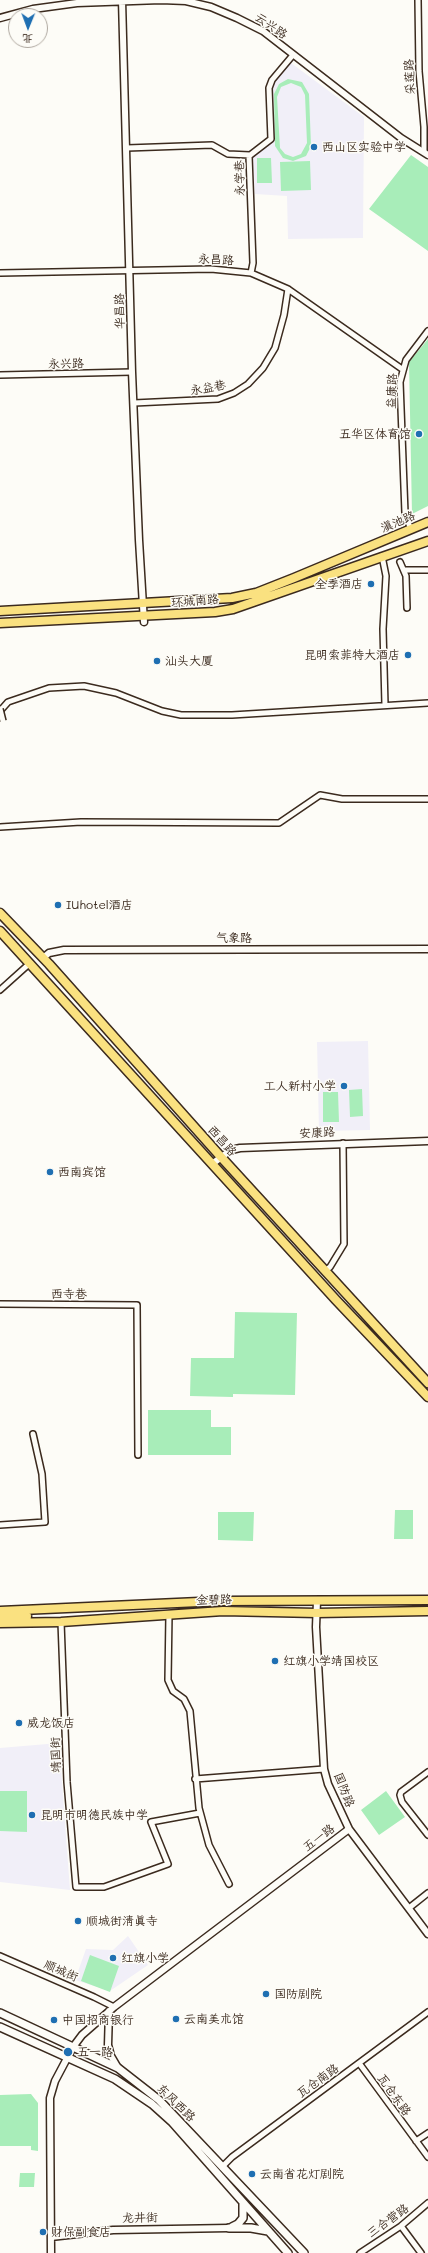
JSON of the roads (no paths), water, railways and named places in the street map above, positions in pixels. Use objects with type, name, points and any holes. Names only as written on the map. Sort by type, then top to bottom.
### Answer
[{"type":"main road","name":"滇池路","points":[[378,544],[428,522]]},
{"type":"main road","name":"滇池路","points":[[382,556],[428,541]]},
{"type":"main road","name":"环城南路","points":[[0,611],[208,601],[256,593],[378,544]]},
{"type":"main road","name":"环城南路","points":[[0,623],[144,619],[233,609],[311,583],[382,556]]},
{"type":"main road","name":"西昌路","points":[[0,913],[43,958],[221,1157],[428,1384]]},
{"type":"main road","name":"西昌路","points":[[0,931],[428,1398]]},
{"type":"main road","name":"金碧路","points":[[0,1611],[221,1601],[428,1600]]},
{"type":"main road","points":[[0,1617],[37,1615],[39,1612],[36,1610]]},
{"type":"main road","name":"金碧路","points":[[0,1622],[61,1622],[223,1611],[316,1613],[428,1611]]},
{"type":"main road","name":"东风西路","points":[[0,2012],[118,2068],[159,2100],[178,2118],[222,2167],[304,2253]]},
{"type":"main road","name":"东风西路","points":[[0,2027],[115,2079],[152,2104],[177,2128],[288,2253]]},
{"type":"main road","points":[[230,2228],[242,2221],[244,2214],[243,2204]]},
{"type":"main road","points":[[230,2228],[251,2228],[268,2231]]},
{"type":"street","name":"采莲路","points":[[418,0],[419,71],[426,153]]},
{"type":"street","name":"云兴路","points":[[0,18],[52,5],[122,1],[186,1],[211,7],[263,31],[401,138],[426,153]]},
{"type":"street","name":"华昌路","points":[[122,1],[131,270],[132,372],[142,603],[144,619]]},
{"type":"street","name":"永学巷","points":[[250,273],[252,263],[250,154],[271,139],[269,88],[272,80],[293,55]]},
{"type":"street","points":[[127,148],[212,145],[228,154],[250,154]]},
{"type":"street","name":"永昌路","points":[[0,272],[211,269],[250,273],[288,289],[402,369]]},
{"type":"street","name":"永益巷","points":[[134,403],[218,399],[234,393],[248,384],[263,368],[275,348],[284,315],[288,289]]},
{"type":"street","name":"益康路","points":[[411,530],[406,519],[404,507],[400,382],[402,369],[406,360],[428,331]]},
{"type":"street","name":"永兴路","points":[[0,375],[132,372]]},
{"type":"street","points":[[382,556],[386,576],[384,629],[385,705]]},
{"type":"street","points":[[400,562],[406,576],[407,608]]},
{"type":"street","points":[[404,570],[428,570]]},
{"type":"street","points":[[3,721],[0,710],[8,702],[49,688],[84,686],[116,693],[162,712],[182,715],[240,715],[428,703]]},
{"type":"street","points":[[0,827],[81,822],[279,824],[320,795],[342,799],[428,799]]},
{"type":"street","name":"气象路","points":[[43,958],[49,953],[64,950],[428,949]]},
{"type":"street","points":[[0,990],[29,964]]},
{"type":"street","name":"安康路","points":[[212,1164],[231,1150],[240,1148],[428,1141]]},
{"type":"street","points":[[325,1271],[330,1267],[344,1244],[343,1143]]},
{"type":"street","name":"西寺巷","points":[[0,1304],[137,1304],[138,1455]]},
{"type":"street","points":[[0,1525],[45,1522],[42,1474],[33,1434]]},
{"type":"street","name":"国防路","points":[[317,1601],[316,1613],[324,1769],[333,1798],[349,1829],[428,1934]]},
{"type":"street","points":[[169,1614],[168,1680],[173,1691],[184,1699],[190,1711],[195,1779],[200,1813],[209,1845],[229,1884]]},
{"type":"street","name":"靖国街","points":[[61,1622],[67,1782],[76,1887],[104,1887],[168,1864],[151,1822],[200,1813]]},
{"type":"street","points":[[195,1779],[324,1769]]},
{"type":"street","points":[[428,1772],[401,1792],[400,1795],[402,1802],[428,1835]]},
{"type":"street","name":"五一路","points":[[51,2253],[50,2098],[55,2081],[73,2047],[82,2035],[114,2007],[349,1829]]},
{"type":"street","points":[[409,1908],[428,1893]]},
{"type":"street","name":"顺城街","points":[[0,1956],[94,1996],[114,2007]]},
{"type":"street","points":[[109,2012],[108,2045],[111,2056],[118,2068]]},
{"type":"street","name":"瓦仓南路","points":[[222,2167],[232,2157],[428,2012]]},
{"type":"street","name":"瓦仓东路","points":[[359,2064],[428,2157]]},
{"type":"street","points":[[416,2141],[428,2133]]},
{"type":"street","name":"三合营路","points":[[360,2253],[401,2226],[428,2203]]},
{"type":"street","points":[[401,2226],[421,2253]]},
{"type":"street","name":"龙井街","points":[[51,2237],[113,2230],[230,2228]]},
{"type":"place","name":"西山区实验中学","points":[[314,147]]},
{"type":"place","name":"五华区体育馆","points":[[419,434]]},
{"type":"place","name":"全季酒店","points":[[371,584]]},
{"type":"place","name":"昆明索菲特大酒店","points":[[408,655]]},
{"type":"place","name":"汕头大厦","points":[[157,661]]},
{"type":"place","name":"IUhotel酒店","points":[[58,905]]},
{"type":"place","name":"工人新村小学","points":[[344,1086]]},
{"type":"place","name":"西南宾馆","points":[[50,1172]]},
{"type":"place","name":"红旗小学靖国校区","points":[[275,1661]]},
{"type":"place","name":"威龙饭店","points":[[19,1723]]},
{"type":"place","name":"昆明市明德民族中学","points":[[32,1815]]},
{"type":"place","name":"顺城街清真寺","points":[[78,1921]]},
{"type":"place","name":"红旗小学","points":[[113,1958]]},
{"type":"place","name":"国防剧院","points":[[266,1994]]},
{"type":"place","name":"云南美术馆","points":[[176,2019]]},
{"type":"place","name":"中国招商银行","points":[[54,2020]]},
{"type":"place","name":"五一路","points":[[68,2052]]},
{"type":"place","name":"云南省花灯剧院","points":[[252,2174]]},
{"type":"place","name":"财保副食店","points":[[43,2232]]}]
